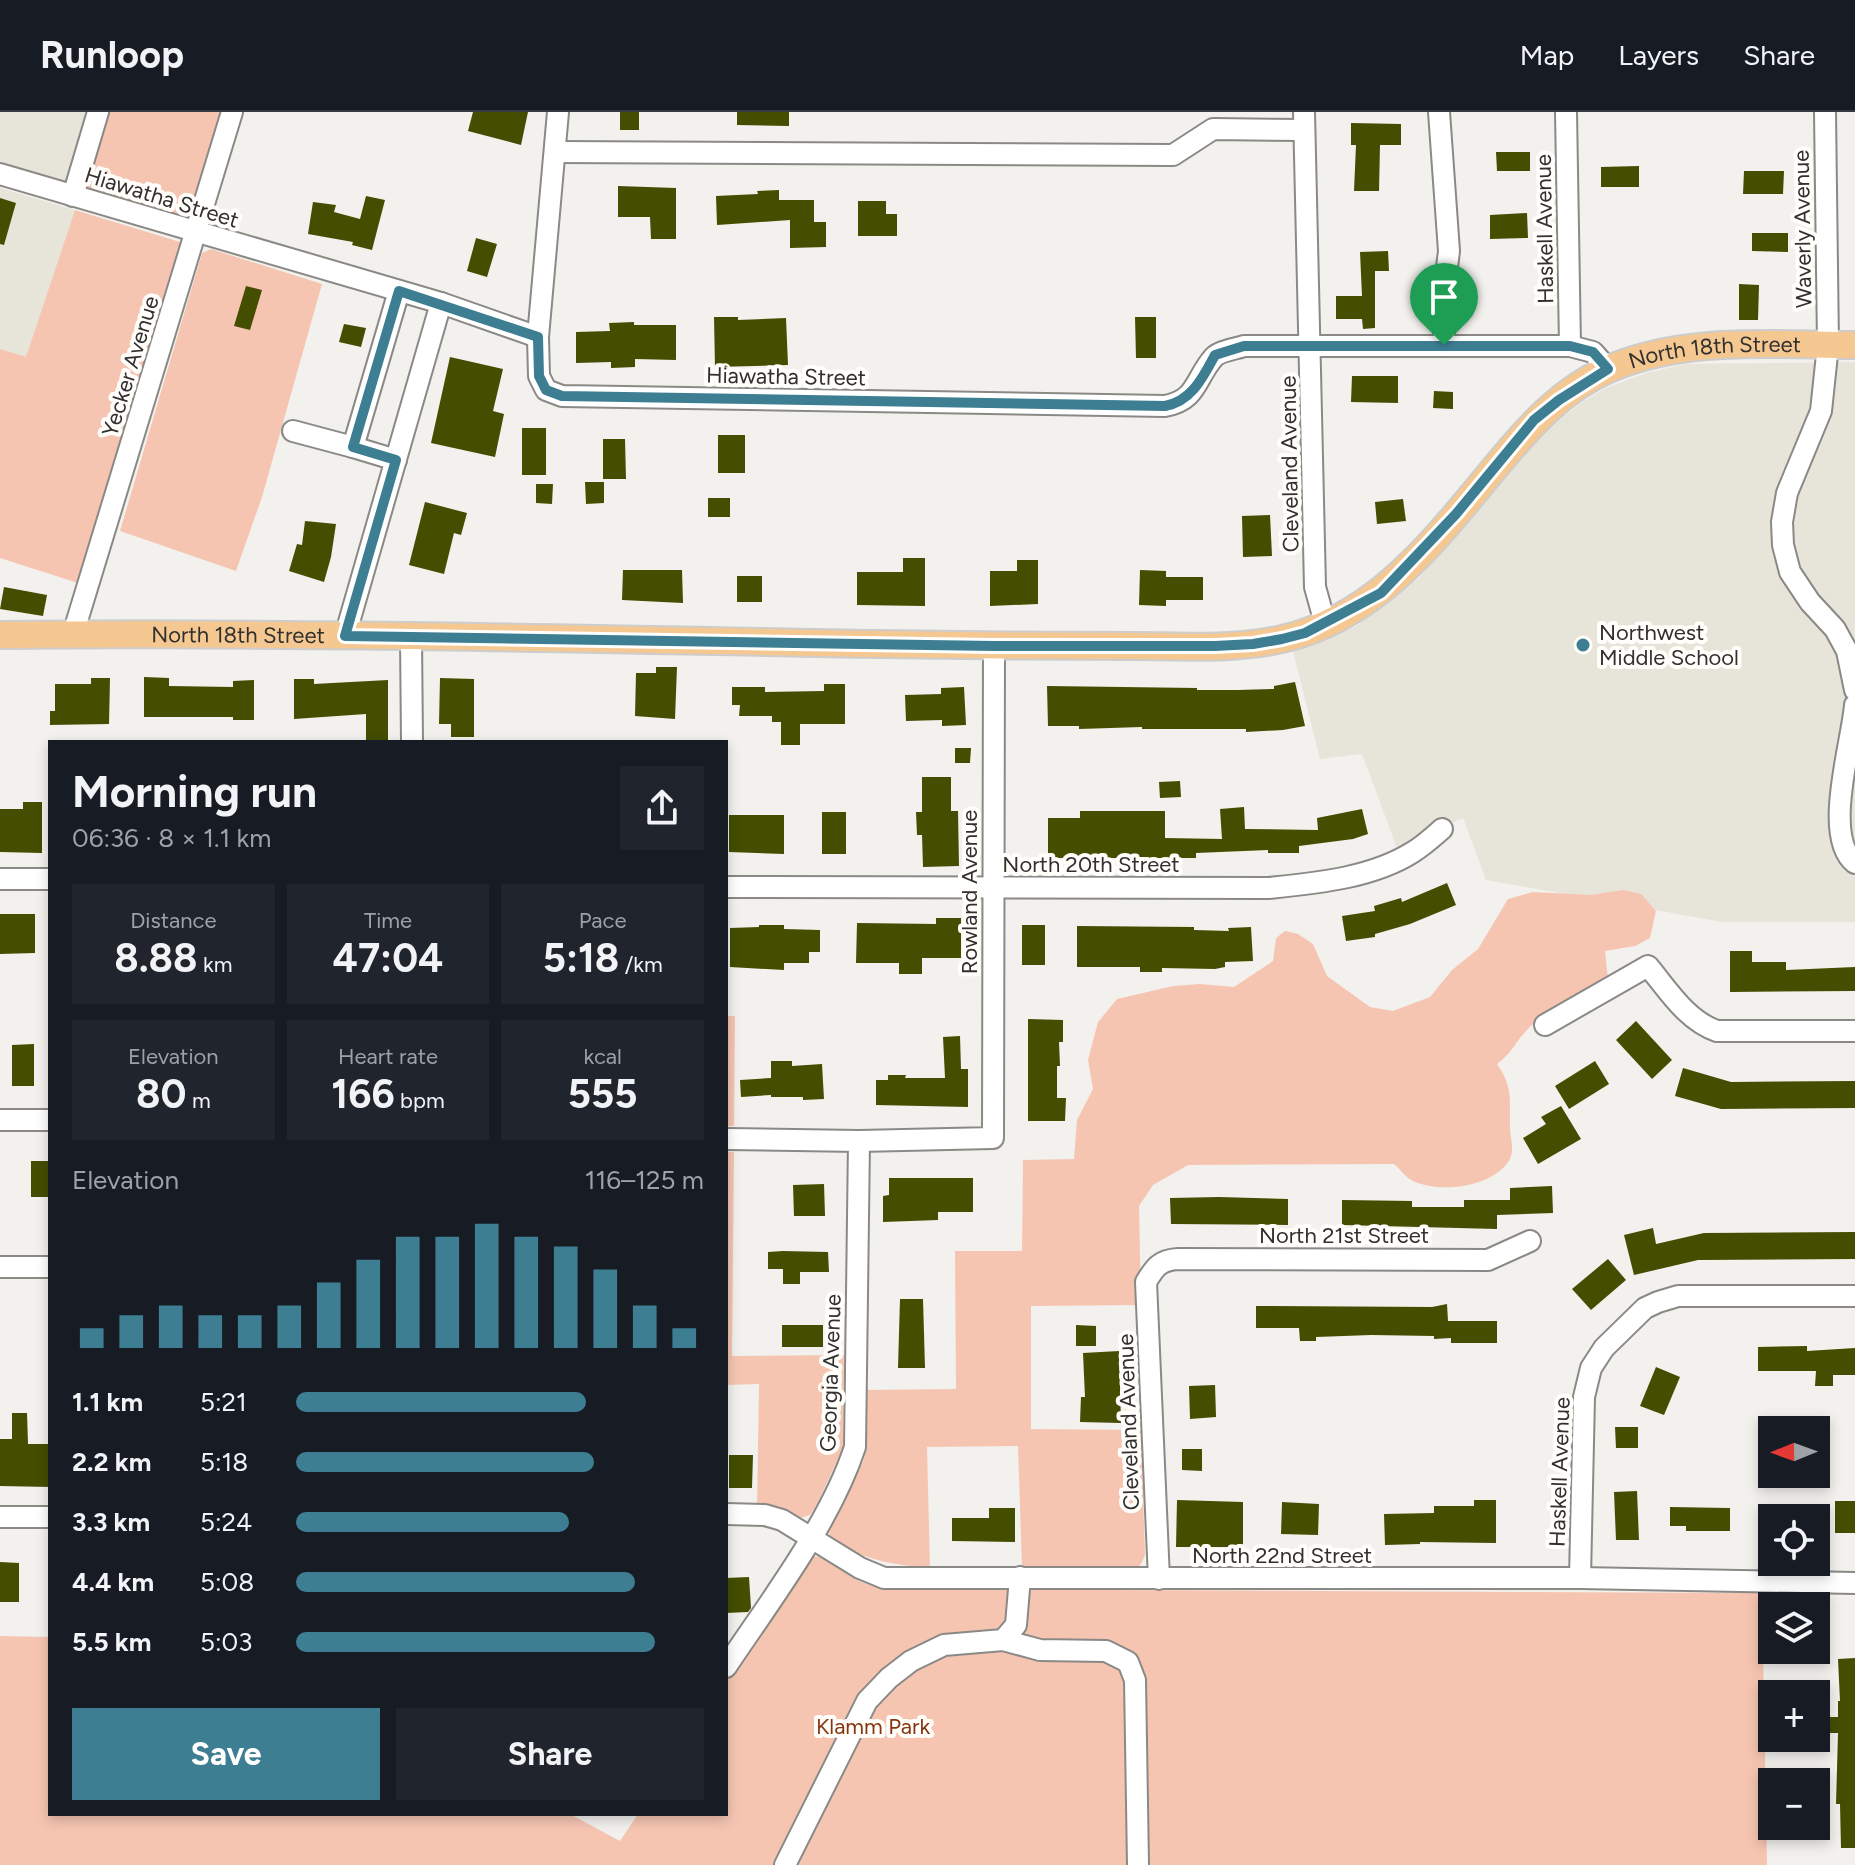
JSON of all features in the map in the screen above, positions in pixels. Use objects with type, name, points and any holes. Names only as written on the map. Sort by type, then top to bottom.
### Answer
[{"type":"main road","name":"North 18th Street","points":[[0,635],[345,636],[994,646],[1253,644],[1294,636],[1381,593],[1456,514],[1534,420],[1608,369],[1654,354],[1698,347],[1855,345]]},
{"type":"street","points":[[73,196],[98,112]]},
{"type":"street","name":"Yecker Avenue","points":[[73,634],[232,112]]},
{"type":"street","points":[[538,337],[558,112]]},
{"type":"street","points":[[1439,112],[1449,251],[1444,291],[1444,345]]},
{"type":"street","name":"Haskell Avenue","points":[[1566,112],[1570,346]]},
{"type":"street","name":"Waverly Avenue","points":[[1825,112],[1828,345],[1821,411],[1787,493],[1782,522],[1783,545],[1790,572],[1810,602],[1835,629],[1847,651],[1855,690]]},
{"type":"street","points":[[555,152],[1173,155],[1213,129],[1304,121]]},
{"type":"street","name":"Cleveland Avenue","points":[[1304,121],[1315,587],[1325,623]]},
{"type":"street","name":"Hiawatha Street","points":[[0,174],[441,303],[538,337],[539,376],[546,390],[562,396],[1165,406],[1180,403],[1187,396],[1202,379],[1215,355],[1244,346],[1570,346],[1593,352],[1608,369]]},
{"type":"street","points":[[353,447],[399,291]]},
{"type":"street","points":[[345,636],[441,303]]},
{"type":"street","points":[[293,431],[396,460]]},
{"type":"street","points":[[411,637],[412,740]]},
{"type":"street","name":"Rowland Avenue","points":[[859,1141],[993,1138],[994,646]]},
{"type":"street","points":[[1855,705],[1838,813],[1841,837],[1855,863]]},
{"type":"street","name":"North 20th Street","points":[[728,887],[1269,888],[1321,883],[1379,867],[1413,853],[1442,829]]},
{"type":"street","points":[[0,879],[48,879]]},
{"type":"street","points":[[1545,1025],[1648,966],[1687,1012],[1704,1026],[1717,1031],[1855,1031]]},
{"type":"street","points":[[0,1120],[48,1120]]},
{"type":"street","points":[[728,1139],[859,1141]]},
{"type":"street","name":"Georgia Avenue","points":[[728,1664],[811,1539],[850,1464],[855,1447],[859,1141]]},
{"type":"street","name":"North 21st Street","points":[[1156,1266],[1165,1259],[1488,1260],[1530,1241]]},
{"type":"street","name":"Cleveland Avenue","points":[[1156,1266],[1146,1282],[1159,1579]]},
{"type":"street","points":[[0,1267],[48,1267]]},
{"type":"street","name":"Haskell Avenue","points":[[1580,1578],[1584,1397],[1591,1368],[1623,1327],[1645,1308],[1678,1296],[1855,1296]]},
{"type":"street","name":"North 22nd Street","points":[[728,1514],[765,1515],[782,1520],[860,1568],[884,1578],[1580,1578],[1855,1583]]},
{"type":"street","points":[[0,1517],[48,1517]]},
{"type":"street","points":[[1003,1640],[1016,1625],[1020,1577]]},
{"type":"street","points":[[785,1865],[867,1701],[889,1678],[911,1661],[944,1645],[1003,1640],[1040,1650],[1106,1651],[1128,1662],[1135,1680],[1138,1865]]},
{"type":"shaded area","points":[[0,112],[93,112],[71,184],[0,162]]},
{"type":"shaded area","points":[[0,188],[75,210],[26,358],[0,349]]},
{"type":"shaded area","name":"Northwest Middle School","points":[[1855,362],[1855,922],[1723,922],[1486,880],[1463,818],[1397,848],[1362,754],[1320,759],[1293,651],[1355,627],[1419,578],[1542,434],[1604,389],[1646,373],[1686,364]]},
{"type":"green space","points":[[105,112],[223,112],[193,214],[184,218],[83,187]]},
{"type":"green space","points":[[75,210],[180,242],[183,249],[81,584],[0,558],[0,349],[26,357]]},
{"type":"green space","points":[[211,249],[322,284],[262,497],[236,571],[120,531],[202,253]]},
{"type":"green space","points":[[1623,890],[1641,894],[1656,911],[1650,938],[1635,946],[1605,951],[1608,979],[1544,1015],[1497,1064],[1508,1088],[1512,1148],[1509,1161],[1497,1173],[1462,1186],[1436,1187],[1413,1181],[1394,1164],[1188,1165],[1153,1185],[1139,1206],[1141,1305],[1031,1306],[1031,1429],[1141,1430],[1145,1555],[1136,1569],[1022,1567],[1018,1446],[927,1447],[930,1567],[879,1560],[831,1540],[828,1530],[832,1519],[863,1462],[867,1447],[866,1390],[956,1389],[955,1251],[1022,1251],[1023,1160],[1074,1159],[1077,1120],[1093,1089],[1088,1060],[1098,1022],[1117,999],[1173,986],[1200,984],[1234,987],[1273,961],[1276,938],[1285,931],[1298,934],[1313,944],[1327,976],[1370,1007],[1393,1011],[1430,997],[1452,970],[1478,949],[1508,899],[1533,892],[1591,895]]},
{"type":"green space","points":[[728,1016],[735,1016],[734,1126],[728,1126]]},
{"type":"green space","points":[[728,1152],[734,1152],[732,1356],[844,1355],[843,1448],[810,1515],[800,1518],[774,1509],[757,1508],[759,1384],[728,1385]]},
{"type":"green space","name":"Klamm Park","points":[[811,1556],[831,1562],[867,1584],[900,1589],[1758,1593],[1758,1664],[1763,1664],[1764,1680],[1758,1680],[1758,1752],[1765,1752],[1765,1768],[1758,1768],[1758,1840],[1767,1840],[1767,1865],[0,1865],[0,1636],[48,1637],[48,1816],[574,1816],[620,1841],[637,1816],[728,1816],[728,1676],[801,1564]]},
{"type":"building","points":[[473,112],[528,112],[521,145],[468,131]]},
{"type":"building","points":[[620,112],[639,112],[639,130],[620,130]]},
{"type":"building","points":[[737,112],[789,112],[789,126],[737,125]]},
{"type":"building","points":[[1351,123],[1401,124],[1401,145],[1380,145],[1379,191],[1354,191],[1356,145],[1351,145]]},
{"type":"building","points":[[1496,152],[1530,152],[1530,171],[1497,171]]},
{"type":"building","points":[[1639,166],[1639,187],[1601,187],[1601,167]]},
{"type":"building","points":[[1744,171],[1784,171],[1783,194],[1743,194]]},
{"type":"building","points":[[618,186],[676,188],[676,239],[651,239],[650,217],[618,217]]},
{"type":"building","points":[[779,190],[779,200],[814,200],[814,222],[826,222],[826,247],[790,248],[790,220],[717,225],[716,196]]},
{"type":"building","points":[[366,196],[385,200],[372,250],[352,245],[353,242],[308,234],[313,202],[336,205],[334,212],[360,219]]},
{"type":"building","points":[[0,198],[16,203],[4,245],[0,244]]},
{"type":"building","points":[[858,201],[886,201],[886,214],[897,214],[897,236],[858,236]]},
{"type":"building","points":[[1527,213],[1528,238],[1490,239],[1490,215]]},
{"type":"building","points":[[1752,233],[1788,233],[1788,252],[1752,251]]},
{"type":"building","points":[[476,238],[497,244],[487,277],[467,271]]},
{"type":"building","points":[[1388,251],[1389,271],[1375,271],[1375,328],[1363,329],[1362,319],[1336,319],[1336,296],[1362,296],[1360,252]]},
{"type":"building","points":[[1739,284],[1759,285],[1758,320],[1739,320]]},
{"type":"building","points":[[246,286],[262,290],[250,330],[234,326]]},
{"type":"building","points":[[714,317],[738,317],[738,320],[786,318],[788,365],[715,367]]},
{"type":"building","points":[[1135,317],[1156,317],[1156,358],[1136,358]]},
{"type":"building","points":[[634,322],[634,325],[676,325],[676,360],[635,359],[635,367],[611,368],[611,362],[576,363],[576,332],[610,331],[609,323]]},
{"type":"building","points":[[344,324],[366,328],[361,347],[339,342]]},
{"type":"building","points":[[450,357],[503,369],[493,411],[504,414],[495,457],[431,443]]},
{"type":"building","points":[[1352,376],[1398,376],[1398,403],[1351,402]]},
{"type":"building","points":[[1434,391],[1453,392],[1453,409],[1433,408]]},
{"type":"building","points":[[522,428],[546,428],[546,475],[522,475]]},
{"type":"building","points":[[718,435],[745,435],[745,473],[718,473]]},
{"type":"building","points":[[603,439],[625,439],[626,479],[603,479]]},
{"type":"building","points":[[585,482],[604,482],[604,503],[586,504]]},
{"type":"building","points":[[536,484],[553,484],[552,504],[536,503]]},
{"type":"building","points":[[708,498],[730,498],[730,517],[708,517]]},
{"type":"building","points":[[1403,499],[1406,521],[1377,524],[1375,502]]},
{"type":"building","points":[[425,502],[467,513],[461,535],[454,533],[444,574],[409,565]]},
{"type":"building","points":[[1270,515],[1272,556],[1243,557],[1242,516]]},
{"type":"building","points":[[305,521],[336,524],[324,582],[289,571],[297,544],[302,545]]},
{"type":"building","points":[[903,558],[925,558],[925,606],[857,605],[857,572],[903,572]]},
{"type":"building","points":[[1017,560],[1038,560],[1038,604],[990,606],[990,571],[1017,571]]},
{"type":"building","points":[[623,570],[682,570],[683,603],[622,600]]},
{"type":"building","points":[[1140,570],[1166,571],[1166,577],[1203,577],[1203,600],[1166,600],[1166,606],[1139,605]]},
{"type":"building","points":[[737,576],[762,576],[762,602],[737,602]]},
{"type":"building","points":[[4,587],[47,595],[43,616],[0,609]]},
{"type":"building","points":[[656,667],[677,667],[675,719],[635,716],[636,673],[656,673]]},
{"type":"building","points":[[144,677],[169,678],[169,686],[233,687],[233,681],[254,680],[254,720],[233,720],[233,717],[144,717]]},
{"type":"building","points":[[91,678],[110,678],[109,724],[50,725],[50,711],[55,711],[55,684],[91,684]]},
{"type":"building","points":[[440,678],[474,679],[474,737],[451,737],[451,724],[439,724]]},
{"type":"building","points":[[294,679],[314,679],[314,684],[388,680],[388,740],[366,740],[366,714],[294,719]]},
{"type":"building","points":[[1295,682],[1305,726],[1283,730],[1246,732],[1246,729],[1079,729],[1079,726],[1048,726],[1047,686],[1238,690],[1274,689],[1274,686]]},
{"type":"building","points":[[824,684],[845,684],[845,724],[800,724],[800,745],[781,745],[781,722],[772,722],[772,716],[739,716],[740,705],[732,705],[732,687],[765,687],[765,692],[824,691]]},
{"type":"building","points":[[964,687],[966,725],[942,726],[942,720],[906,721],[905,695],[941,694],[941,688]]},
{"type":"building","points":[[955,748],[971,748],[970,763],[955,763]]},
{"type":"building","points":[[922,777],[951,777],[951,811],[958,811],[959,866],[923,867],[922,835],[917,835],[916,812],[922,812]]},
{"type":"building","points":[[1180,781],[1181,797],[1160,798],[1159,782]]},
{"type":"building","points":[[23,802],[42,802],[42,853],[0,852],[0,809],[23,809]]},
{"type":"building","points":[[1244,807],[1245,829],[1318,830],[1317,818],[1362,809],[1368,834],[1299,846],[1299,853],[1268,853],[1268,850],[1196,853],[1196,858],[1048,858],[1048,818],[1080,818],[1080,811],[1165,811],[1165,838],[1222,839],[1220,809]]},
{"type":"building","points":[[822,812],[846,812],[846,854],[822,854]]},
{"type":"building","points":[[729,815],[784,815],[784,854],[729,852]]},
{"type":"building","points":[[1447,883],[1456,905],[1375,934],[1375,937],[1346,941],[1342,916],[1375,911],[1374,906],[1401,898],[1402,902]]},
{"type":"building","points":[[0,914],[35,914],[35,953],[0,954]]},
{"type":"building","points":[[936,918],[961,918],[961,958],[922,958],[922,974],[899,974],[899,963],[856,963],[857,923],[936,924]]},
{"type":"building","points":[[759,925],[820,930],[820,952],[809,952],[809,963],[784,963],[784,970],[730,967],[730,928]]},
{"type":"building","points":[[1022,925],[1045,925],[1045,965],[1022,965]]},
{"type":"building","points":[[1077,926],[1194,927],[1194,930],[1229,931],[1228,928],[1251,927],[1253,961],[1225,962],[1225,967],[1215,969],[1162,968],[1162,972],[1140,972],[1140,967],[1077,967]]},
{"type":"building","points":[[1730,951],[1752,951],[1752,962],[1786,962],[1786,970],[1855,967],[1855,991],[1730,992]]},
{"type":"building","points":[[1028,1019],[1063,1020],[1063,1042],[1059,1042],[1060,1066],[1057,1066],[1057,1098],[1066,1098],[1065,1121],[1028,1121]]},
{"type":"building","points":[[1636,1021],[1672,1060],[1652,1079],[1616,1040]]},
{"type":"building","points":[[960,1036],[961,1069],[968,1069],[968,1107],[876,1105],[876,1080],[888,1080],[888,1075],[945,1078],[943,1037]]},
{"type":"building","points":[[34,1044],[34,1086],[12,1086],[12,1045]]},
{"type":"building","points":[[771,1061],[792,1061],[792,1066],[822,1064],[824,1099],[803,1100],[803,1097],[771,1095],[741,1097],[740,1080],[771,1078]]},
{"type":"building","points":[[1595,1061],[1609,1084],[1569,1109],[1555,1086]]},
{"type":"building","points":[[1683,1068],[1731,1082],[1855,1081],[1855,1108],[1721,1109],[1675,1096]]},
{"type":"building","points":[[1561,1106],[1581,1139],[1538,1164],[1523,1138],[1546,1124],[1541,1117]]},
{"type":"building","points":[[31,1161],[48,1161],[48,1197],[31,1197]]},
{"type":"building","points":[[889,1178],[973,1178],[973,1212],[938,1212],[938,1220],[883,1222],[883,1196],[889,1195]]},
{"type":"building","points":[[824,1184],[825,1216],[794,1216],[793,1185]]},
{"type":"building","points":[[1552,1186],[1553,1213],[1497,1215],[1497,1229],[1342,1225],[1342,1200],[1412,1201],[1412,1207],[1464,1207],[1464,1200],[1510,1200],[1510,1188]]},
{"type":"building","points":[[1170,1198],[1288,1199],[1288,1225],[1171,1224]]},
{"type":"building","points":[[1653,1228],[1656,1244],[1704,1233],[1855,1232],[1855,1259],[1698,1260],[1634,1275],[1624,1235]]},
{"type":"building","points":[[768,1252],[828,1252],[829,1272],[800,1272],[800,1284],[783,1284],[783,1269],[768,1269]]},
{"type":"building","points":[[1608,1259],[1626,1280],[1591,1310],[1572,1289]]},
{"type":"building","points":[[900,1299],[923,1299],[925,1368],[898,1368]]},
{"type":"building","points":[[1447,1304],[1448,1321],[1497,1321],[1497,1343],[1451,1343],[1451,1338],[1434,1339],[1434,1336],[1371,1335],[1316,1337],[1316,1341],[1300,1341],[1299,1328],[1256,1328],[1256,1306],[1432,1307]]},
{"type":"building","points":[[782,1325],[823,1325],[823,1347],[782,1347]]},
{"type":"building","points":[[1076,1325],[1096,1326],[1096,1346],[1076,1346]]},
{"type":"building","points":[[1807,1346],[1807,1351],[1855,1348],[1855,1375],[1833,1375],[1833,1386],[1815,1386],[1816,1371],[1758,1371],[1758,1347]]},
{"type":"building","points":[[1119,1351],[1121,1423],[1080,1422],[1081,1397],[1085,1397],[1083,1353]]},
{"type":"building","points":[[1656,1367],[1680,1377],[1664,1415],[1640,1406]]},
{"type":"building","points":[[1215,1385],[1216,1417],[1190,1419],[1189,1386]]},
{"type":"building","points":[[12,1413],[27,1413],[28,1444],[48,1444],[48,1487],[0,1486],[0,1439],[12,1439]]},
{"type":"building","points":[[1615,1427],[1638,1427],[1638,1448],[1616,1448]]},
{"type":"building","points":[[1182,1449],[1202,1449],[1202,1471],[1182,1470]]},
{"type":"building","points":[[729,1455],[753,1455],[752,1488],[729,1488]]},
{"type":"building","points":[[1637,1491],[1639,1540],[1616,1540],[1614,1492]]},
{"type":"building","points":[[1177,1500],[1243,1502],[1243,1547],[1176,1547]]},
{"type":"building","points":[[1474,1500],[1496,1500],[1496,1543],[1385,1545],[1384,1514],[1434,1513],[1434,1506],[1474,1506]]},
{"type":"building","points":[[1835,1501],[1855,1501],[1855,1533],[1835,1533]]},
{"type":"building","points":[[1282,1502],[1319,1504],[1318,1535],[1281,1534]]},
{"type":"building","points":[[1670,1507],[1730,1508],[1730,1531],[1686,1531],[1686,1526],[1670,1526]]},
{"type":"building","points":[[989,1508],[1015,1508],[1015,1542],[952,1541],[952,1518],[989,1518]]},
{"type":"building","points":[[0,1562],[19,1563],[19,1602],[0,1602]]},
{"type":"building","points":[[749,1577],[751,1608],[748,1612],[728,1613],[728,1578]]},
{"type":"building","points":[[1855,1658],[1855,1848],[1841,1848],[1840,1804],[1836,1804],[1838,1733],[1830,1733],[1830,1717],[1838,1717],[1838,1659]]},
{"type":"place","name":"Northwest Middle School","points":[[1583,645]]},
{"type":"route","points":[[399,291],[538,337],[539,376],[546,390],[562,396],[1165,406],[1180,403],[1187,396],[1202,379],[1215,355],[1244,346],[1444,345],[1570,346],[1593,352],[1608,369],[1534,420],[1411,565],[1381,593],[1305,633],[1253,644],[1215,646],[994,646],[345,636],[396,460],[353,447],[399,291]]}]
